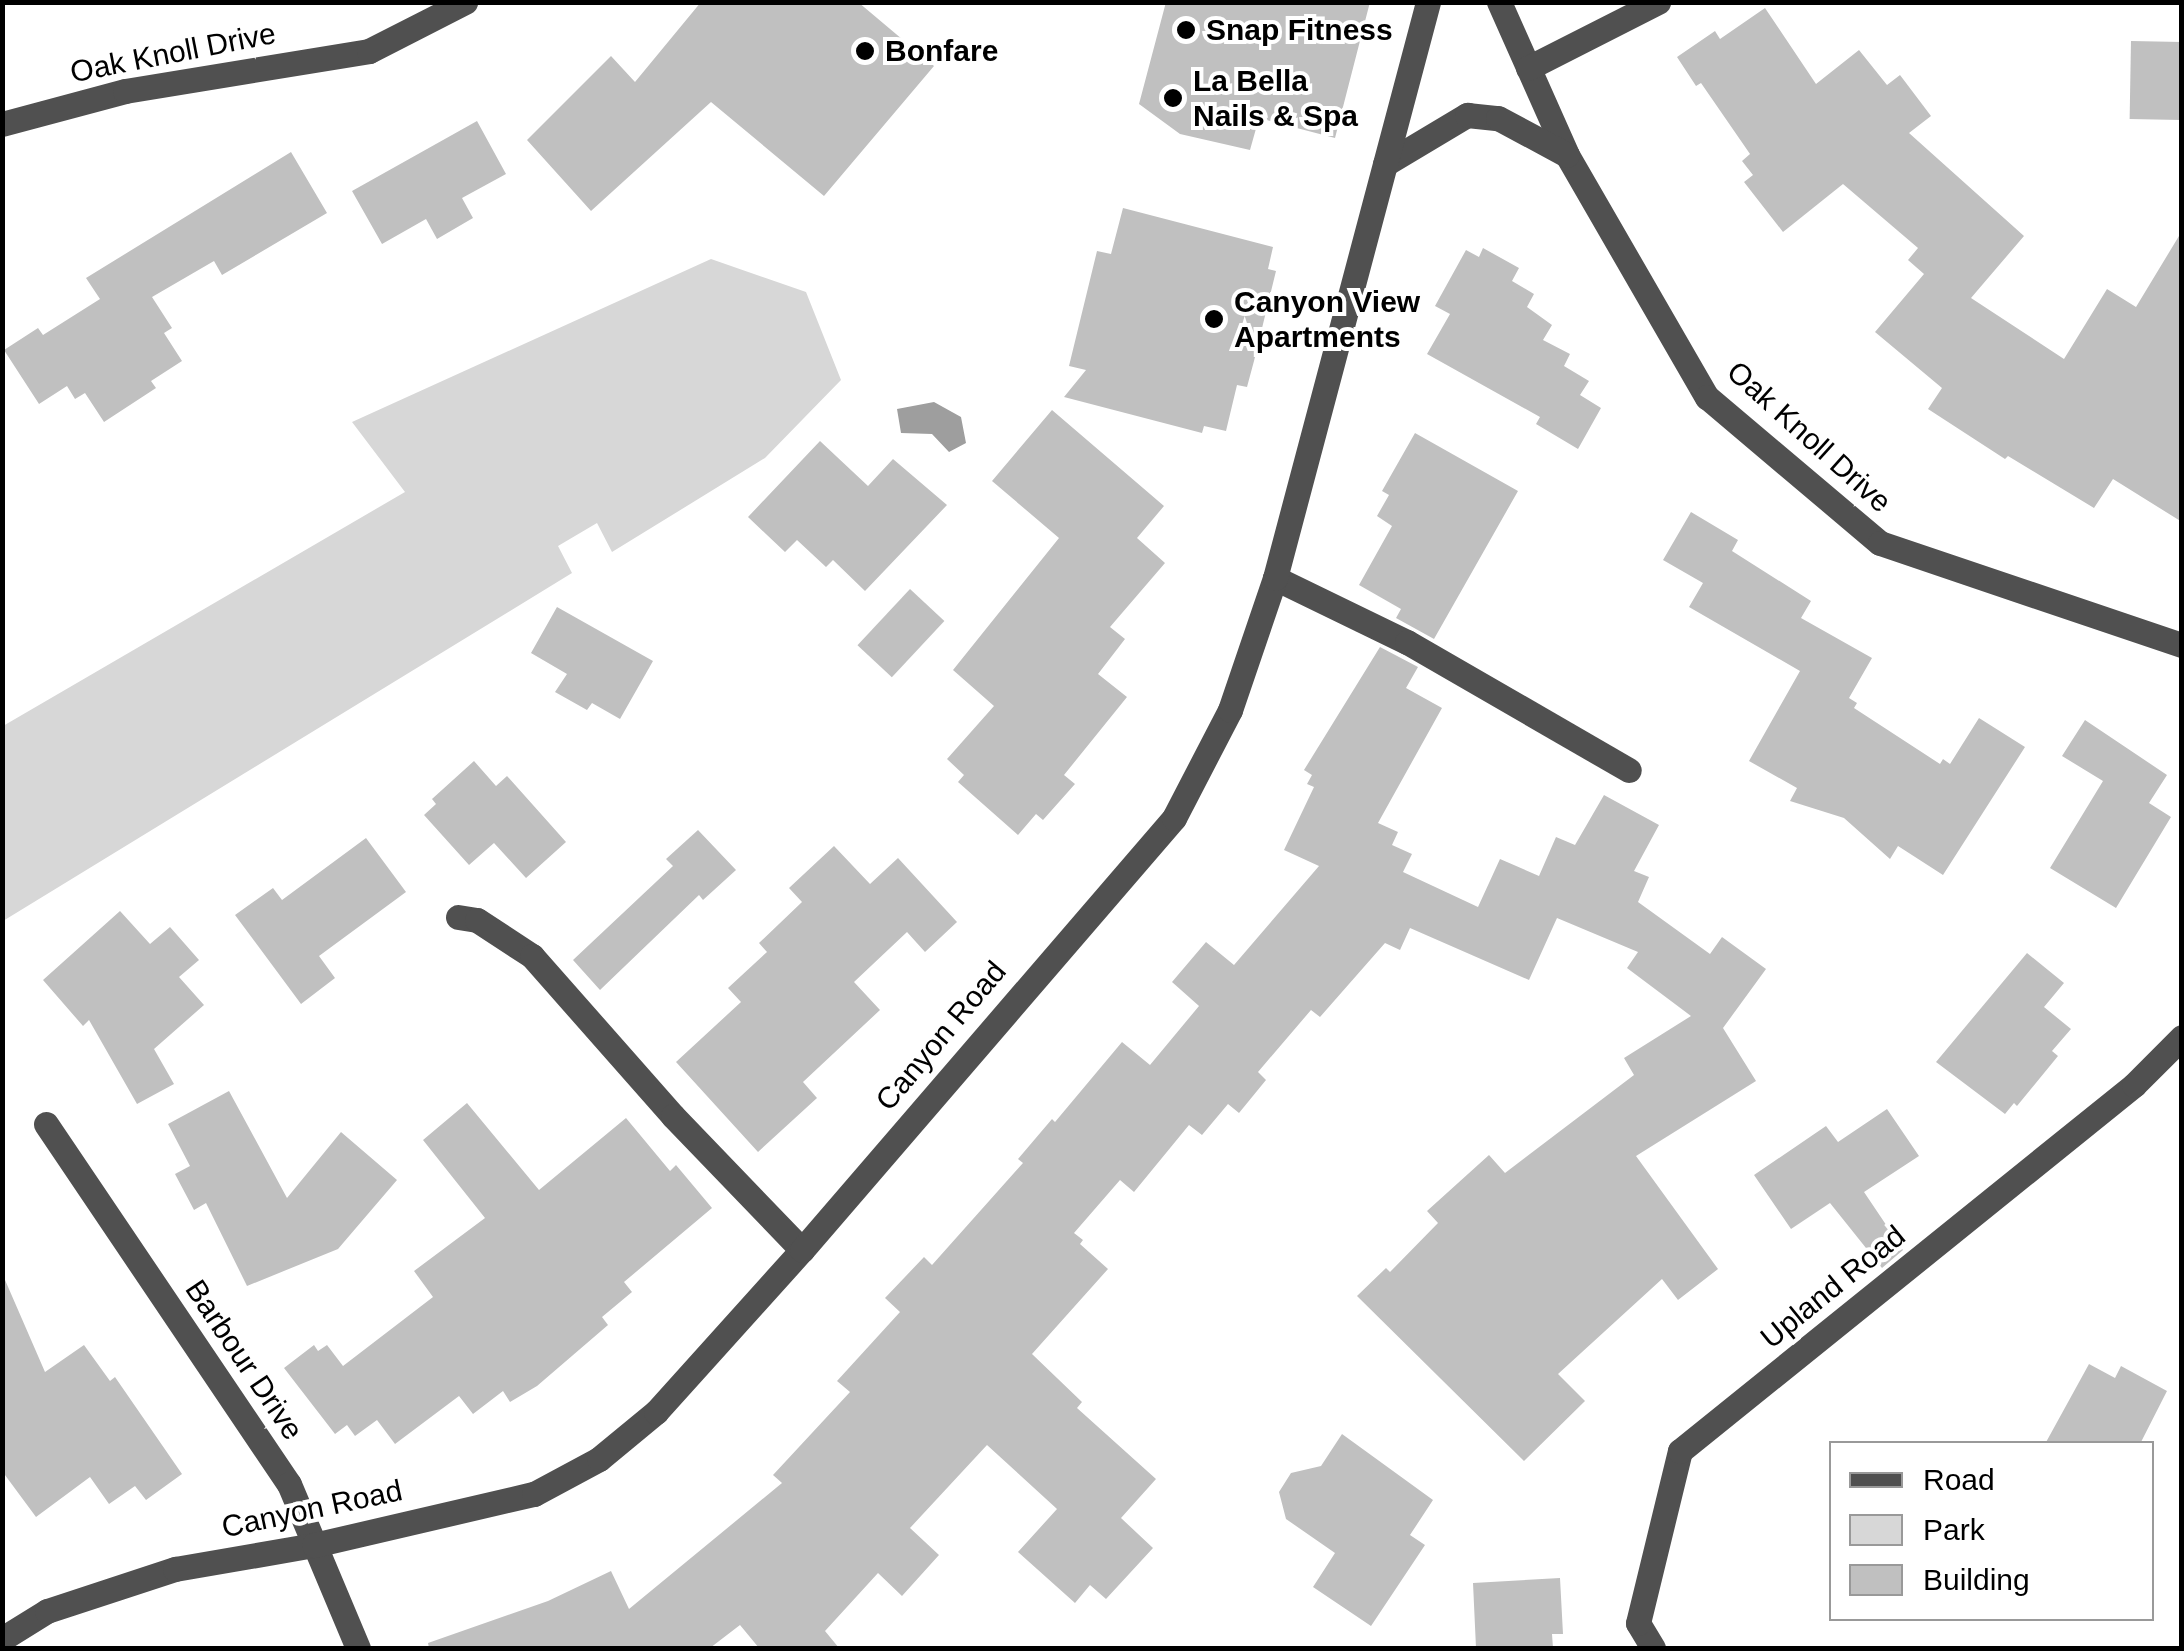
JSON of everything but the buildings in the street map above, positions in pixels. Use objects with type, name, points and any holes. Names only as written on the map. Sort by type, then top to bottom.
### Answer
[{"type":"street","name":"Oak Knoll Drive","points":[[2,124],[125,90],[369,51],[465,2]]},
{"type":"street","name":"Canyon Road","points":[[2,1640],[47,1611],[175,1569],[314,1544],[534,1494],[599,1459],[656,1412],[802,1250],[1174,818],[1230,710],[1275,578],[1428,2]]},
{"type":"street","name":"Oak Knoll Drive","points":[[1499,2],[1567,155],[1707,397],[1880,543],[2182,645]]},
{"type":"street","points":[[1528,68],[1658,2]]},
{"type":"street","points":[[1384,164],[1467,115],[1498,118],[1567,155]]},
{"type":"street","points":[[1275,578],[1407,642],[1629,770]]},
{"type":"street","points":[[458,917],[477,920],[532,956],[673,1116],[802,1250]]},
{"type":"street","name":"Upland Road","points":[[1653,1648],[1638,1623],[1680,1451],[2134,1086],[2182,1037]]},
{"type":"street","name":"Barbour Drive","points":[[46,1124],[289,1484],[358,1648]]},
{"type":"green space","points":[[711,259],[806,292],[841,380],[765,458],[612,552],[597,523],[558,546],[572,573],[3,921],[3,726],[405,492],[352,422]]},
{"type":"shaded area","points":[[934,402],[961,417],[966,443],[949,452],[932,434],[901,433],[897,409]]},
{"type":"place","name":"Snap Fitness","points":[[1186,30]]},
{"type":"place","name":"Bonfare","points":[[865,51]]},
{"type":"place","name":"La Bella Nails & Spa","points":[[1173,98]]},
{"type":"place","name":"Canyon View Apartments","points":[[1214,319]]}]
